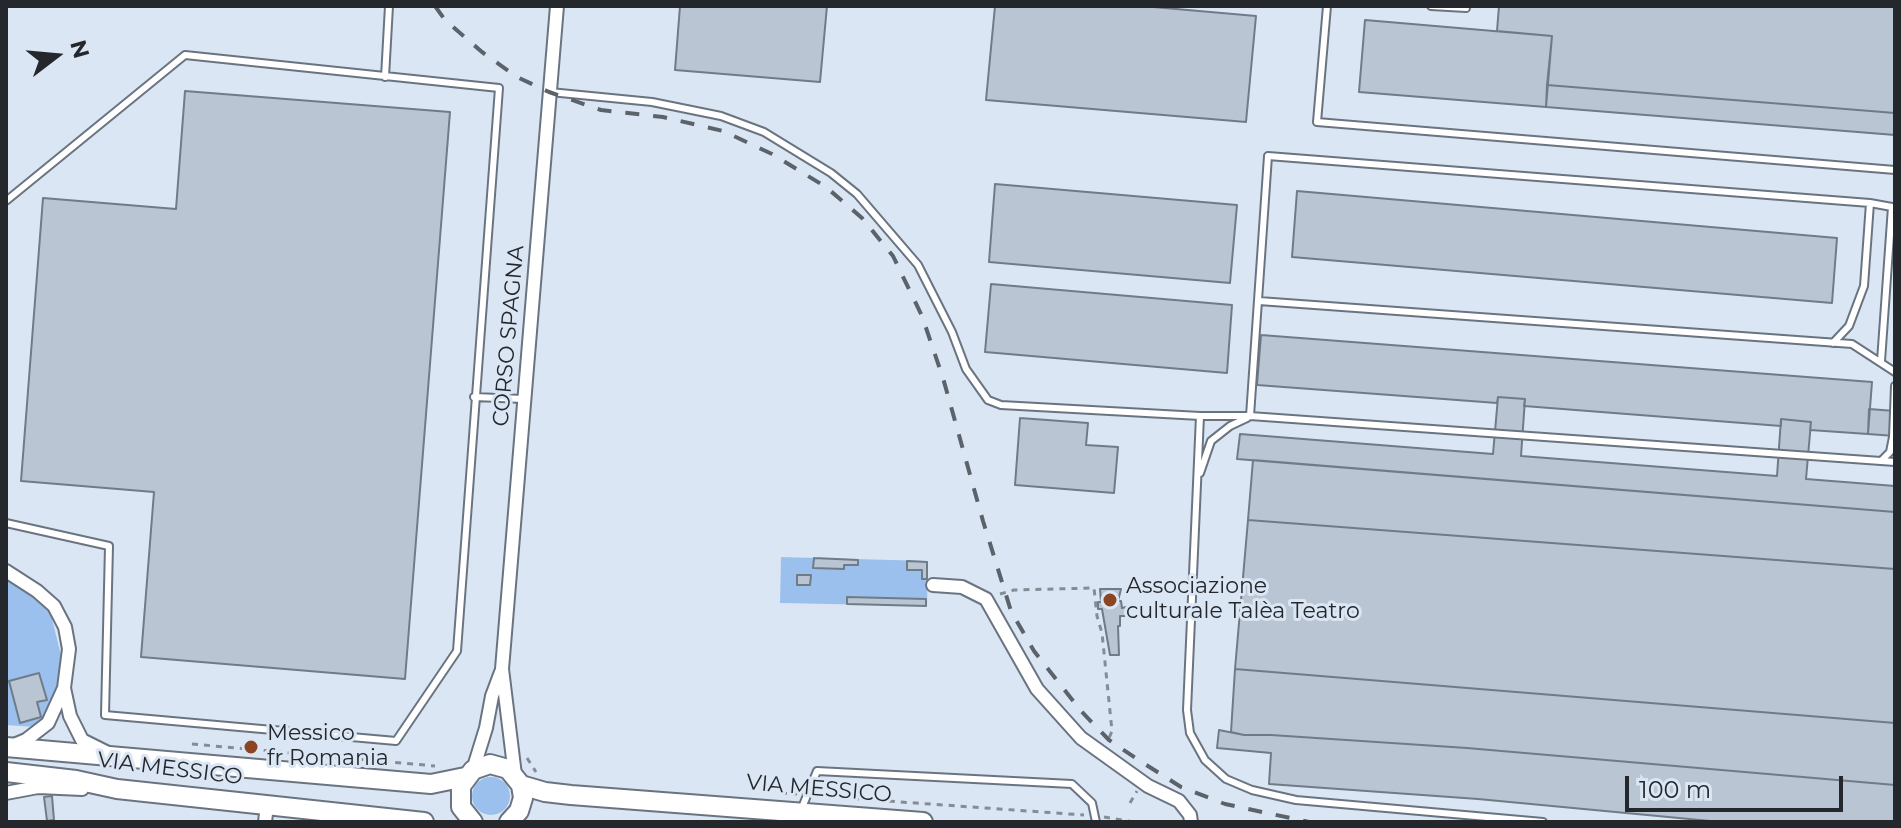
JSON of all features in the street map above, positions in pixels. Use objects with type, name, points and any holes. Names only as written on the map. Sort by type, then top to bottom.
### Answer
[{"type":"street","name":"CORSO SPAGNA","points":[[518,780],[502,669],[557,6]]},
{"type":"street","name":"VIA MESSICO","points":[[6,571],[54,606],[65,627],[69,649],[64,688],[48,723],[26,740],[7,748]]},
{"type":"street","points":[[933,585],[962,587],[986,599],[1037,689],[1081,738],[1148,786],[1179,801],[1190,815],[1191,822]]},
{"type":"street","name":"CORSO SPAGNA","points":[[469,773],[486,728],[492,696],[502,669]]},
{"type":"street","name":"VIA MESSICO","points":[[64,688],[70,716],[82,740],[114,756]]},
{"type":"street","name":"VIA MESSICO","points":[[7,748],[431,784],[490,764],[500,765],[518,780],[545,792],[923,822]]},
{"type":"street","name":"VIA MESSICO","points":[[6,772],[76,780],[266,814],[424,822]]},
{"type":"street","points":[[469,773],[459,796],[461,807],[473,822]]},
{"type":"street","points":[[509,822],[519,811],[523,798],[518,780]]},
{"type":"street","points":[[6,793],[38,787],[117,789]]},
{"type":"lane","points":[[385,77],[389,6]]},
{"type":"lane","points":[[1327,6],[1317,122],[1895,170]]},
{"type":"lane","points":[[1431,6],[1466,8]]},
{"type":"lane","points":[[6,201],[185,55],[499,88],[457,651],[396,741],[105,715],[109,546],[6,523]]},
{"type":"lane","points":[[549,92],[652,102],[721,116],[764,132],[831,173],[857,194],[918,265],[952,332],[966,369],[988,400],[1001,405],[1250,416],[1895,462]]},
{"type":"lane","points":[[1250,416],[1268,156],[1892,207],[1881,361]]},
{"type":"lane","points":[[1833,343],[1849,326],[1864,286],[1870,203]]},
{"type":"lane","points":[[1259,301],[1852,344],[1895,372]]},
{"type":"lane","points":[[1882,460],[1890,452],[1893,437],[1895,386]]},
{"type":"lane","points":[[474,397],[524,399]]},
{"type":"lane","points":[[1200,416],[1187,710],[1190,733],[1205,760],[1226,779],[1296,800],[1543,822]]},
{"type":"lane","points":[[1198,480],[1211,441],[1250,416]]},
{"type":"lane","points":[[801,811],[817,771],[1072,784],[1092,803],[1096,822]]},
{"type":"path","points":[[986,599],[1014,590],[1094,588],[1112,731],[1102,753]]},
{"type":"path","points":[[192,744],[440,767]]},
{"type":"shaded area","points":[[781,557],[928,561],[927,606],[780,603]]},
{"type":"shaded area","points":[[6,574],[50,611],[61,655],[58,685],[51,710],[35,727],[6,725]]},
{"type":"shaded area","points":[[491,777],[505,782],[510,796],[505,810],[491,815],[477,810],[472,796],[477,782]]},
{"type":"building","points":[[680,6],[827,6],[820,82],[675,70]]},
{"type":"building","points":[[995,6],[1142,6],[1256,16],[1246,122],[986,100]]},
{"type":"building","points":[[1499,6],[1895,6],[1895,113],[1547,85],[1552,36],[1497,31]]},
{"type":"building","points":[[1365,20],[1552,36],[1546,107],[1359,92]]},
{"type":"building","points":[[1547,85],[1895,113],[1895,135],[1546,107]]},
{"type":"building","points":[[185,91],[450,112],[405,679],[141,657],[154,492],[21,481],[43,198],[176,209]]},
{"type":"building","points":[[995,184],[1237,205],[1230,283],[989,262]]},
{"type":"building","points":[[1297,191],[1837,238],[1832,303],[1292,257]]},
{"type":"building","points":[[991,284],[1232,305],[1227,373],[985,352]]},
{"type":"building","points":[[1261,335],[1872,382],[1868,434],[1810,430],[1811,422],[1781,419],[1781,426],[1524,406],[1525,399],[1498,397],[1497,403],[1257,385]]},
{"type":"building","points":[[1498,397],[1525,399],[1521,456],[1777,476],[1781,419],[1811,422],[1806,479],[1895,486],[1895,512],[1237,459],[1240,434],[1493,454]]},
{"type":"building","points":[[1869,409],[1895,411],[1895,436],[1868,434]]},
{"type":"building","points":[[1020,418],[1088,423],[1086,445],[1118,447],[1114,493],[1015,485]]},
{"type":"building","points":[[1253,460],[1895,512],[1895,569],[1248,520]]},
{"type":"building","points":[[1248,520],[1895,569],[1895,723],[1235,669]]},
{"type":"building","points":[[814,558],[858,560],[858,565],[844,565],[844,569],[813,568]]},
{"type":"building","points":[[907,561],[927,562],[927,579],[922,579],[922,570],[907,570]]},
{"type":"building","points":[[797,575],[811,575],[810,585],[797,585]]},
{"type":"building","points":[[1100,589],[1121,589],[1118,601],[1121,601],[1122,608],[1126,607],[1127,616],[1120,616],[1119,655],[1110,655],[1102,609],[1098,609]]},
{"type":"building","points":[[847,597],[926,599],[926,606],[847,604]]},
{"type":"building","points":[[1235,669],[1895,723],[1895,785],[1467,748],[1244,735],[1231,732]]},
{"type":"building","points":[[39,673],[47,700],[37,702],[41,717],[20,723],[9,681]]},
{"type":"building","points":[[1219,730],[1244,735],[1467,748],[1895,785],[1895,822],[1721,822],[1478,799],[1269,784],[1271,753],[1217,748]]},
{"type":"building","points":[[52,796],[54,820],[47,821],[44,797]]},
{"type":"railway","points":[[435,6],[445,20],[517,77],[601,110],[663,117],[723,131],[772,154],[826,187],[862,218],[893,256],[922,316],[1011,611],[1034,651],[1081,711],[1109,740],[1181,787],[1225,804],[1309,822]]},
{"type":"place","name":"Associazione culturale Talèa Teatro","points":[[1110,600]]},
{"type":"place","name":"Messico fr Romania","points":[[251,747]]}]
